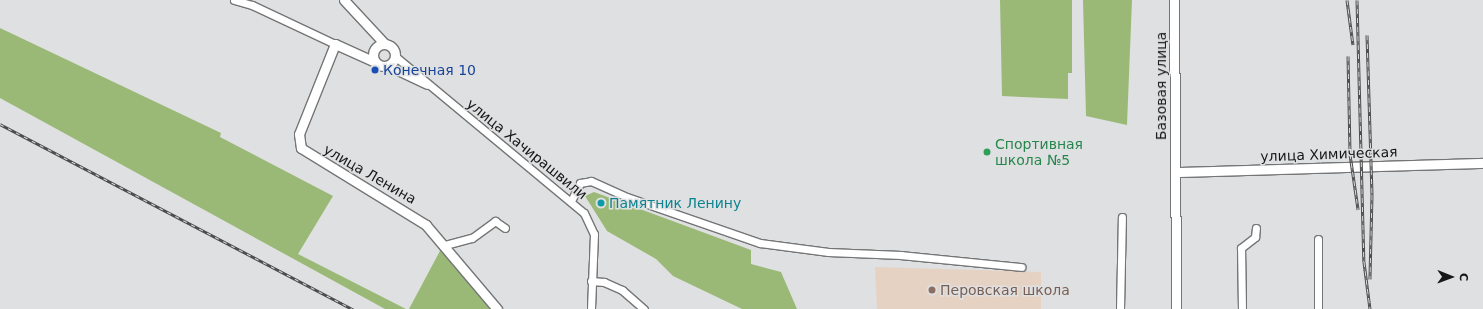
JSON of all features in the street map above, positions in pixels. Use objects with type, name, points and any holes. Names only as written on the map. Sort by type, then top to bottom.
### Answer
[{"type":"street","points":[[234,0],[252,5],[353,54],[375,62],[380,66],[387,66],[427,85]]},
{"type":"street","points":[[344,0],[374,33],[378,46],[375,62]]},
{"type":"street","name":"Базовая улица","points":[[1174,0],[1176,309]]},
{"type":"street","name":"улица Ленина","points":[[335,44],[299,134],[301,148],[416,218],[433,232],[445,245],[497,309]]},
{"type":"street","points":[[353,54],[378,46],[392,47],[396,57],[387,66]]},
{"type":"street","name":"улица Хачирашвили","points":[[396,57],[420,75],[427,85],[584,213],[594,234],[591,309]]},
{"type":"street","name":"улица Химическая","points":[[1176,172],[1483,163]]},
{"type":"street","points":[[571,201],[580,183],[591,181],[627,197],[760,243],[828,252],[901,255],[1021,267]]},
{"type":"street","points":[[1120,309],[1122,217]]},
{"type":"street","points":[[445,245],[472,238],[495,221],[504,228]]},
{"type":"street","points":[[1242,309],[1241,248],[1255,237],[1256,228]]},
{"type":"street","points":[[1318,239],[1318,309]]},
{"type":"street","points":[[591,280],[604,282],[622,290],[644,309]]},
{"type":"shaded area","name":"Перовская школа","points":[[875,267],[1041,272],[1041,309],[877,309]]},
{"type":"green space","points":[[1000,0],[1072,0],[1072,73],[1068,73],[1068,99],[1002,96]]},
{"type":"green space","points":[[1083,0],[1132,0],[1127,125],[1086,116]]},
{"type":"green space","points":[[0,28],[221,133],[220,137],[333,196],[298,254],[406,309],[385,309],[0,98]]},
{"type":"green space","points":[[594,192],[751,250],[751,264],[781,272],[797,309],[742,309],[673,276],[656,259],[607,231],[585,196]]},
{"type":"green space","points":[[441,249],[492,309],[409,309]]},
{"type":"railway","points":[[1347,0],[1353,45]]},
{"type":"railway","points":[[1357,0],[1364,262],[1370,309]]},
{"type":"railway","points":[[1367,35],[1372,195],[1370,279]]},
{"type":"railway","points":[[1348,56],[1350,154],[1358,209]]},
{"type":"railway","points":[[0,124],[353,309]]},
{"type":"place","name":"Конечная 10","points":[[375,70]]},
{"type":"place","name":"Спортивная школа №5","points":[[987,152]]},
{"type":"place","name":"Памятник Ленину","points":[[601,203]]},
{"type":"place","name":"Перовская школа","points":[[932,290]]}]
